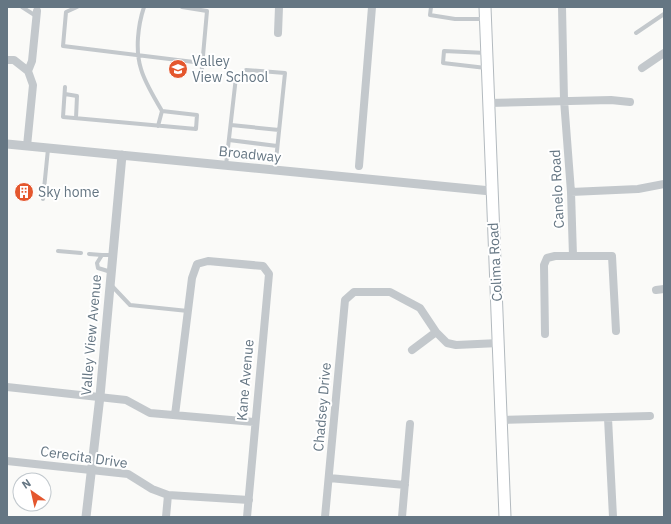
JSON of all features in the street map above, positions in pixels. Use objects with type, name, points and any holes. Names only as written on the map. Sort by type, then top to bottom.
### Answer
[{"type":"main road","name":"Colima Road","points":[[485,7],[491,191],[499,344],[505,517]]},
{"type":"street","points":[[278,33],[279,7]]},
{"type":"street","points":[[359,166],[372,7]]},
{"type":"street","name":"Canelo Road","points":[[562,7],[564,100],[571,192],[573,256]]},
{"type":"street","points":[[28,71],[32,61],[37,13]]},
{"type":"street","points":[[642,68],[664,53]]},
{"type":"street","points":[[7,60],[14,60],[28,71],[34,85],[27,146]]},
{"type":"street","points":[[488,103],[564,100],[610,100],[630,102]]},
{"type":"street","name":"Broadway","points":[[7,144],[491,191]]},
{"type":"street","name":"Valley View Avenue","points":[[86,517],[100,396],[122,155]]},
{"type":"street","points":[[571,192],[638,189],[664,184]]},
{"type":"street","points":[[545,334],[544,265],[547,258],[555,256],[612,256],[616,331]]},
{"type":"street","name":"Kane Avenue","points":[[188,311],[192,278],[197,264],[208,261],[263,266],[269,274],[254,422],[247,517]]},
{"type":"street","name":"Chadsey Drive","points":[[325,517],[345,300],[354,292],[390,292],[420,308],[436,332]]},
{"type":"street","points":[[175,415],[188,311]]},
{"type":"street","points":[[412,350],[436,332],[447,343],[456,345],[499,344]]},
{"type":"street","points":[[7,387],[126,400],[150,413],[254,422]]},
{"type":"street","points":[[502,420],[650,416]]},
{"type":"street","points":[[608,418],[613,517]]},
{"type":"street","points":[[402,517],[410,424]]},
{"type":"street","name":"Cerecita Drive","points":[[7,461],[128,474],[152,489],[168,495],[249,500]]},
{"type":"street","points":[[329,478],[405,485]]},
{"type":"street","points":[[166,517],[168,495]]},
{"type":"lane","points":[[22,7],[37,13]]},
{"type":"lane","points":[[77,7],[66,12],[63,46],[202,63]]},
{"type":"lane","points":[[144,7],[140,18],[138,55],[141,69],[162,110],[158,126]]},
{"type":"lane","points":[[182,7],[207,11],[201,78]]},
{"type":"lane","points":[[431,7],[430,15],[460,19],[486,19]]},
{"type":"lane","points":[[636,33],[664,14]]},
{"type":"lane","points":[[486,53],[444,51],[443,63],[487,68]]},
{"type":"lane","points":[[246,70],[285,72],[275,171]]},
{"type":"lane","points":[[226,166],[236,77]]},
{"type":"lane","points":[[65,87],[63,117],[196,129],[197,115],[162,110]]},
{"type":"lane","points":[[65,94],[77,96],[76,118]]},
{"type":"lane","points":[[231,125],[279,130]]},
{"type":"lane","points":[[229,140],[277,146]]},
{"type":"lane","points":[[43,199],[48,148]]},
{"type":"lane","points":[[58,251],[81,253]]},
{"type":"lane","points":[[89,254],[113,255]]},
{"type":"lane","points":[[102,255],[97,263],[98,268],[111,272]]},
{"type":"lane","points":[[110,285],[130,305],[188,311]]},
{"type":"place","name":"Valley View School","points":[[178,69]]},
{"type":"place","name":"Sky home","points":[[24,192]]}]
